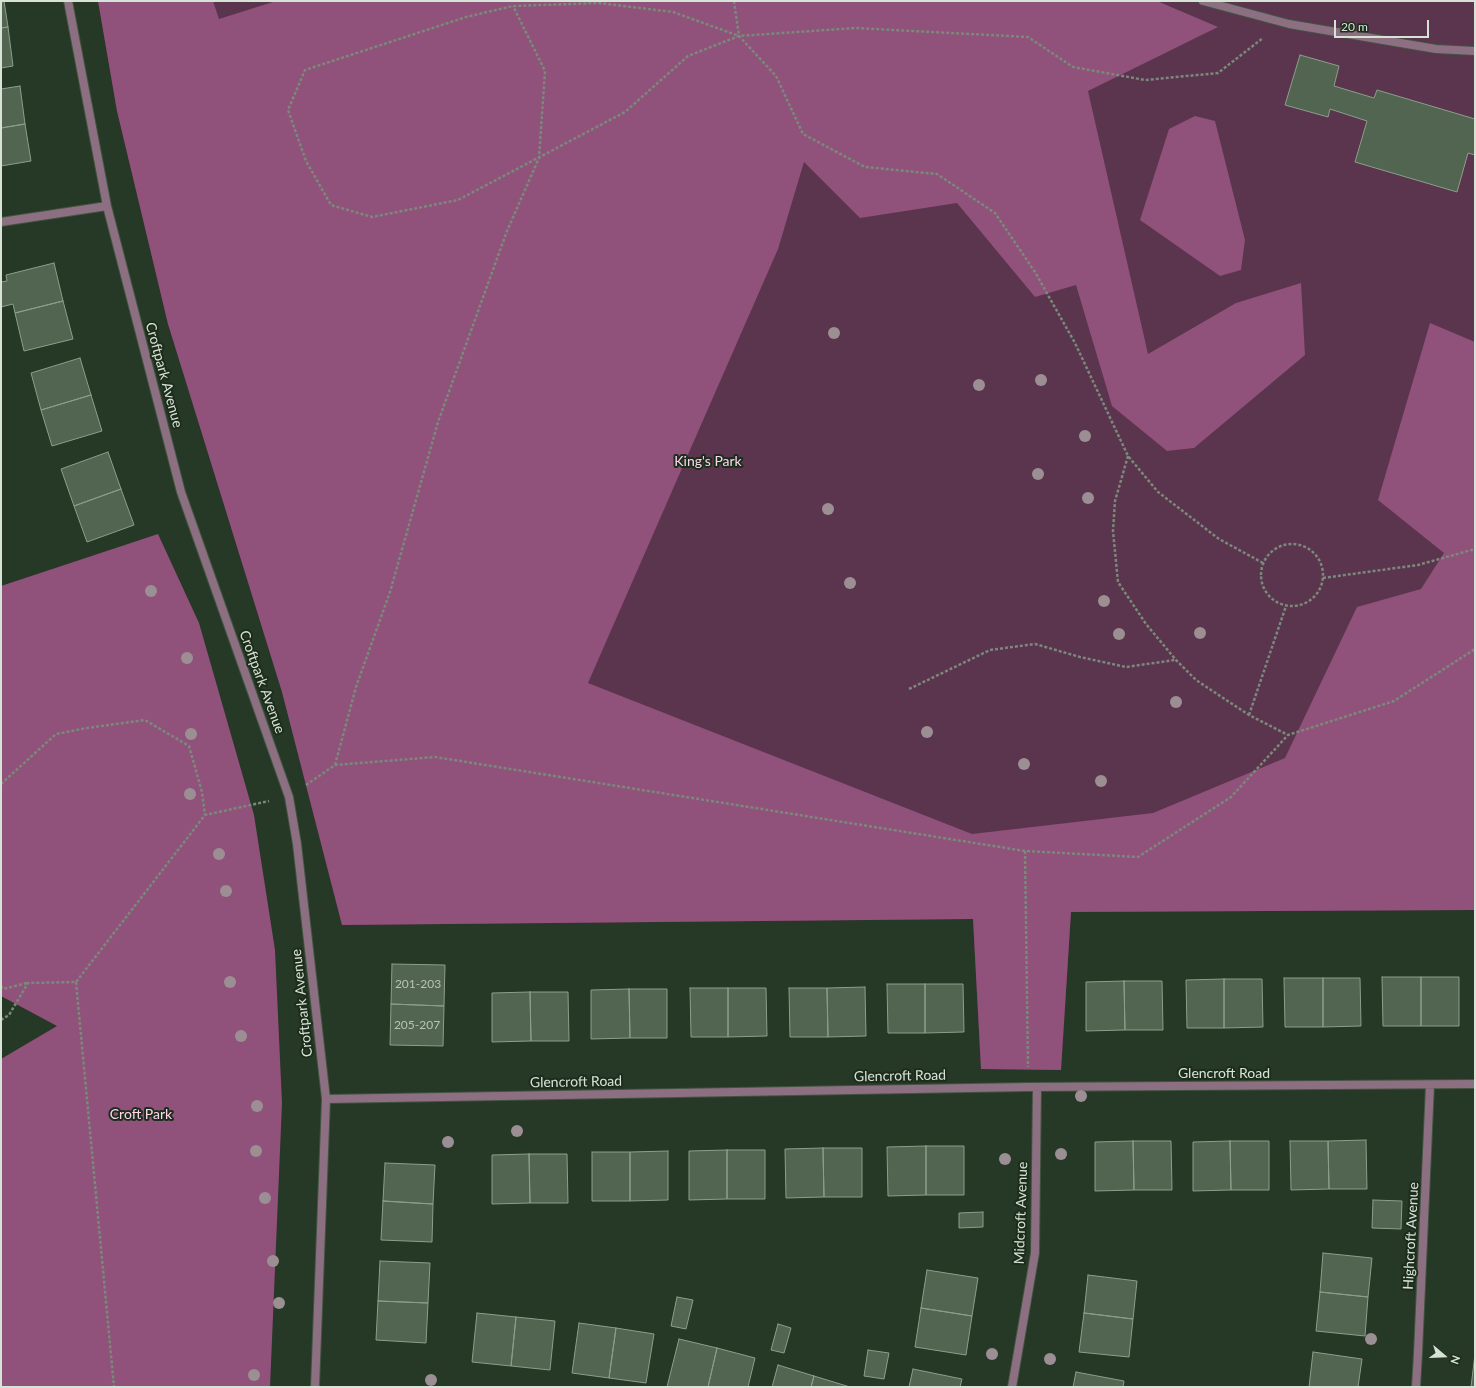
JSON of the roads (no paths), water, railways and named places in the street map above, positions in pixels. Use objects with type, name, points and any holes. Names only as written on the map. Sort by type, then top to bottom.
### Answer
[{"type":"street","name":"Croftpark Avenue","points":[[68,1],[107,206],[181,492],[290,797],[297,844],[326,1099],[315,1387]]},
{"type":"street","points":[[1203,1],[1289,24],[1436,49],[1475,52]]},
{"type":"street","points":[[1,222],[107,206]]},
{"type":"street","name":"Glencroft Road","points":[[326,1099],[1032,1087],[1475,1084]]},
{"type":"street","name":"Highcroft Avenue","points":[[1416,1387],[1430,1085]]},
{"type":"street","name":"Midcroft Avenue","points":[[1012,1387],[1034,1253],[1032,1087]]},
{"type":"park label","name":"King's Park","points":[[708,461]]},
{"type":"park label","name":"Croft Park","points":[[141,1114]]}]
